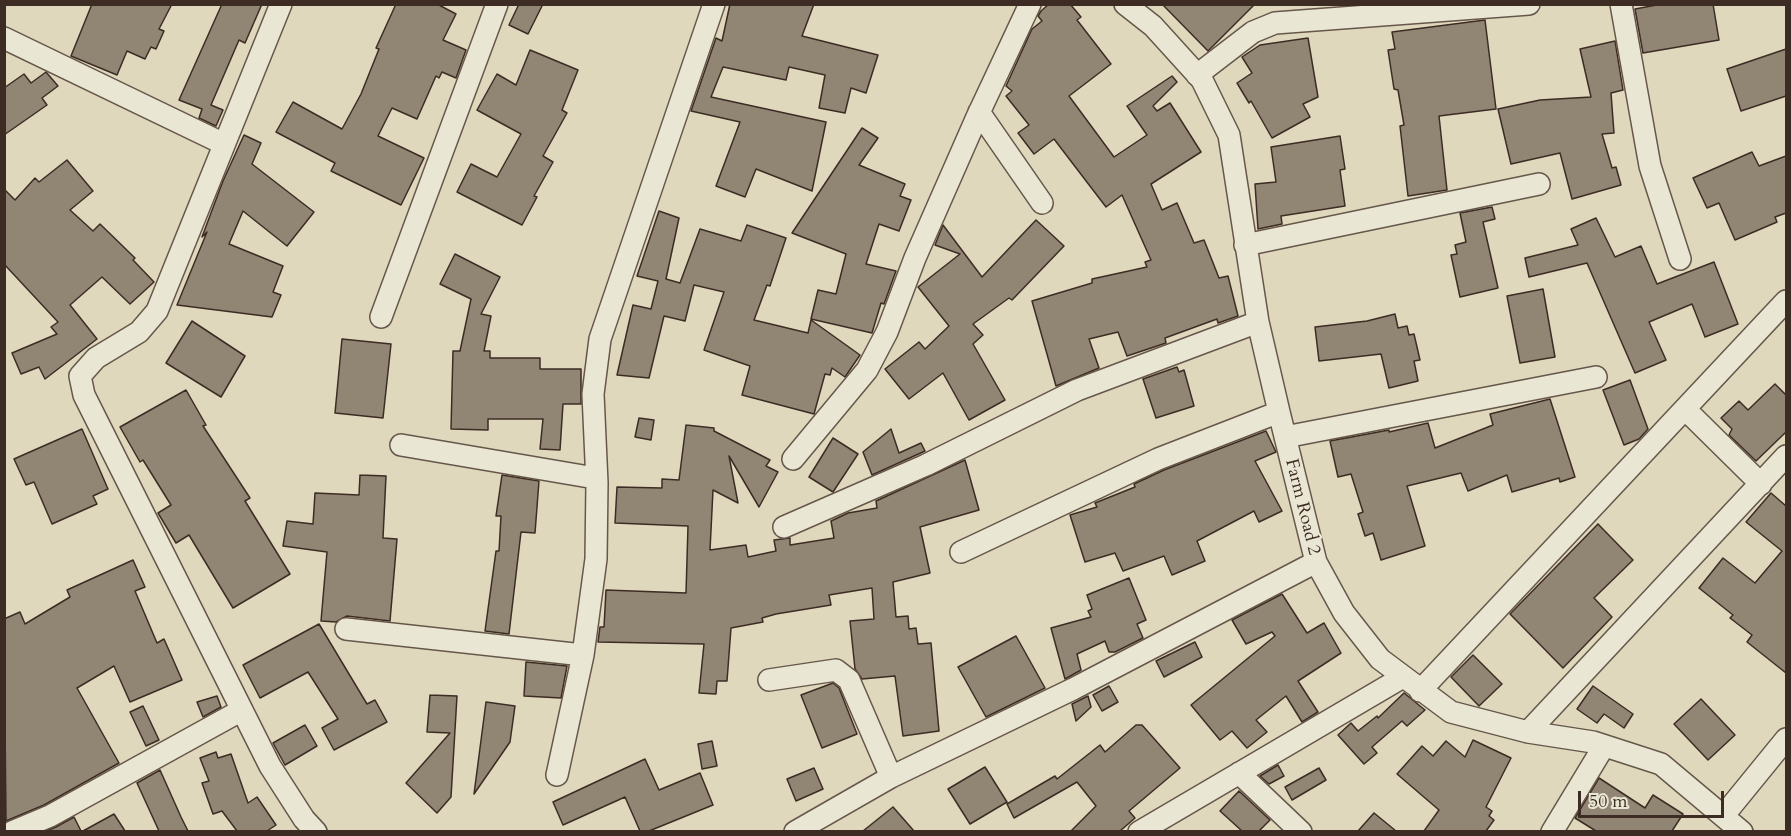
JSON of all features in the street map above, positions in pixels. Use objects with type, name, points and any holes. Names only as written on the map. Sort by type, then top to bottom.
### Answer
[{"type":"street","points":[[280,4],[158,311],[139,332],[96,358],[80,376],[84,395],[270,766],[304,819],[316,831]]},
{"type":"street","points":[[381,317],[497,4]]},
{"type":"street","points":[[557,775],[583,655],[596,559],[597,483],[593,394],[600,339],[714,4]]},
{"type":"street","points":[[793,459],[867,370],[887,332],[915,258],[979,112],[1030,4]]},
{"type":"street","points":[[1197,75],[1253,32],[1275,24],[1529,4]]},
{"type":"street","points":[[1621,4],[1650,166],[1680,259]]},
{"type":"street","name":"Farm Road 2","points":[[1127,5],[1153,26],[1197,75],[1228,135],[1258,322],[1278,412],[1316,562],[1344,613],[1380,659],[1451,712],[1528,732],[1604,746],[1661,764],[1742,831]]},
{"type":"street","points":[[4,38],[224,144]]},
{"type":"street","points":[[979,112],[1042,203]]},
{"type":"street","points":[[1245,245],[1539,184]]},
{"type":"street","points":[[1420,691],[1786,301]]},
{"type":"street","points":[[784,527],[926,465],[1077,390],[1258,322]]},
{"type":"street","points":[[1285,437],[1596,377]]},
{"type":"street","points":[[1685,409],[1761,484]]},
{"type":"street","points":[[961,552],[1158,459],[1278,412]]},
{"type":"street","points":[[400,445],[595,478]]},
{"type":"street","points":[[1528,732],[1786,456]]},
{"type":"street","points":[[795,831],[891,777],[1073,688],[1316,562]]},
{"type":"street","points":[[346,629],[583,655]]},
{"type":"street","points":[[769,680],[836,670],[849,680],[891,777]]},
{"type":"street","points":[[1139,831],[1403,678]]},
{"type":"street","points":[[12,831],[50,816],[242,710]]},
{"type":"street","points":[[1724,815],[1786,739]]},
{"type":"street","points":[[1552,831],[1604,746]]},
{"type":"street","points":[[1239,773],[1301,831]]},
{"type":"building","points":[[92,4],[172,4],[159,29],[164,31],[156,49],[151,47],[145,59],[127,51],[117,75],[71,56]]},
{"type":"building","points":[[222,4],[262,4],[245,43],[239,40],[211,105],[223,110],[216,126],[199,118],[202,109],[179,100]]},
{"type":"building","points":[[396,4],[437,4],[456,14],[443,40],[466,50],[456,78],[442,72],[439,78],[436,76],[417,119],[392,108],[378,136],[424,158],[401,205],[331,171],[335,163],[276,132],[293,102],[342,129],[361,94],[379,49],[376,48]]},
{"type":"building","points":[[519,4],[543,4],[528,34],[509,25]]},
{"type":"building","points":[[730,4],[814,4],[802,36],[878,55],[866,93],[851,88],[845,113],[819,108],[825,75],[789,67],[786,80],[723,67],[711,97],[826,122],[812,191],[756,169],[745,197],[716,186],[740,122],[691,111],[716,38],[722,41]]},
{"type":"building","points":[[1049,4],[1070,4],[1081,17],[1077,20],[1111,64],[1069,96],[1114,157],[1147,135],[1127,106],[1172,76],[1177,82],[1153,106],[1157,111],[1170,103],[1201,152],[1151,184],[1162,210],[1177,203],[1194,243],[1204,240],[1219,278],[1228,276],[1238,316],[1218,323],[1217,319],[1165,338],[1166,343],[1127,356],[1118,332],[1089,339],[1099,368],[1056,386],[1032,301],[1092,283],[1092,279],[1147,267],[1145,262],[1151,260],[1122,195],[1106,207],[1054,139],[1034,154],[1018,133],[1029,125],[1006,96],[1012,91],[1006,86],[1032,29],[1042,21],[1038,16]]},
{"type":"building","points":[[1162,4],[1255,4],[1208,51]]},
{"type":"building","points":[[1662,4],[1713,4],[1719,40],[1643,53],[1635,9]]},
{"type":"building","points":[[1485,20],[1496,109],[1439,116],[1447,190],[1408,196],[1400,126],[1404,125],[1398,90],[1394,89],[1388,50],[1395,49],[1392,32]]},
{"type":"building","points":[[1308,38],[1318,97],[1303,104],[1310,117],[1272,138],[1251,101],[1249,103],[1237,83],[1252,73],[1242,57],[1260,45]]},
{"type":"building","points":[[1615,41],[1623,90],[1611,93],[1614,133],[1602,134],[1612,168],[1616,167],[1621,185],[1572,199],[1560,153],[1511,164],[1498,109],[1540,100],[1591,97],[1580,49]]},
{"type":"building","points":[[1786,49],[1786,96],[1741,111],[1727,69]]},
{"type":"building","points":[[530,50],[578,70],[562,110],[567,113],[543,156],[553,162],[534,196],[537,197],[522,225],[457,192],[471,164],[497,177],[521,134],[477,110],[497,74],[516,85]]},
{"type":"building","points":[[46,72],[58,86],[42,98],[47,105],[4,135],[4,88],[24,74],[31,83]]},
{"type":"building","points":[[862,128],[878,138],[859,165],[905,184],[900,196],[911,200],[899,231],[879,224],[866,264],[896,271],[884,304],[881,303],[872,333],[811,319],[818,290],[836,294],[846,254],[792,233]]},
{"type":"building","points":[[244,135],[261,143],[252,164],[314,212],[287,246],[243,211],[229,244],[283,266],[273,292],[281,295],[272,317],[177,305],[207,232],[202,237],[223,181]]},
{"type":"building","points":[[1340,136],[1345,169],[1340,170],[1345,206],[1281,216],[1282,224],[1258,229],[1255,184],[1276,182],[1271,147]]},
{"type":"building","points":[[1752,152],[1759,166],[1786,156],[1786,213],[1775,217],[1777,222],[1735,240],[1719,203],[1707,208],[1693,178]]},
{"type":"building","points":[[67,160],[93,191],[70,210],[93,231],[100,224],[135,258],[133,260],[154,282],[130,304],[102,277],[70,305],[97,339],[45,379],[39,367],[21,374],[12,353],[57,334],[51,327],[58,322],[4,264],[4,189],[15,200],[35,178],[39,182]]},
{"type":"building","points":[[1492,207],[1495,219],[1483,222],[1498,288],[1460,297],[1451,255],[1457,254],[1455,245],[1466,242],[1460,213]]},
{"type":"building","points":[[659,211],[679,218],[666,279],[680,283],[700,229],[741,241],[747,225],[786,238],[770,286],[767,285],[754,320],[808,333],[811,320],[860,355],[845,377],[832,368],[830,375],[825,374],[814,414],[742,395],[750,366],[704,350],[724,292],[694,285],[685,321],[664,316],[649,378],[617,375],[633,305],[651,309],[658,281],[637,276]]},
{"type":"building","points":[[1596,218],[1615,257],[1641,246],[1657,284],[1714,262],[1738,324],[1705,337],[1692,304],[1649,322],[1666,360],[1635,373],[1587,263],[1529,277],[1525,258],[1578,245],[1571,229]]},
{"type":"building","points":[[1036,220],[1064,246],[1012,300],[1009,298],[973,324],[983,335],[973,344],[1005,400],[969,420],[943,373],[909,399],[885,369],[919,342],[925,349],[949,326],[918,287],[960,254],[935,245],[943,225],[982,277]]},
{"type":"building","points":[[455,254],[500,277],[481,314],[491,316],[484,351],[490,351],[490,358],[540,358],[540,369],[581,369],[581,404],[563,404],[560,450],[540,449],[543,419],[488,419],[488,430],[451,429],[453,351],[460,351],[471,299],[440,284]]},
{"type":"building","points":[[1543,289],[1555,357],[1520,363],[1507,296]]},
{"type":"building","points":[[1395,314],[1398,328],[1407,326],[1409,335],[1414,334],[1420,360],[1414,361],[1418,381],[1389,388],[1381,354],[1319,361],[1315,327],[1367,321]]},
{"type":"building","points":[[192,321],[245,356],[221,397],[166,363]]},
{"type":"building","points":[[342,339],[391,344],[383,418],[335,413]]},
{"type":"building","points":[[1177,367],[1179,372],[1184,370],[1194,406],[1156,418],[1143,379]]},
{"type":"building","points":[[1630,380],[1648,429],[1639,439],[1624,445],[1603,390]]},
{"type":"building","points":[[1775,384],[1786,395],[1786,432],[1756,461],[1729,435],[1732,429],[1721,418],[1739,401],[1748,410]]},
{"type":"building","points":[[186,390],[206,425],[203,426],[250,498],[245,501],[290,574],[233,608],[189,535],[176,543],[158,513],[171,505],[143,460],[140,462],[120,427]]},
{"type":"building","points":[[1550,399],[1575,477],[1560,482],[1559,478],[1512,492],[1507,475],[1468,491],[1461,473],[1407,486],[1425,546],[1381,560],[1373,533],[1365,536],[1358,514],[1363,512],[1351,474],[1338,477],[1330,441],[1389,430],[1389,432],[1428,423],[1435,448],[1493,425],[1490,414]]},
{"type":"building","points":[[639,418],[654,420],[651,440],[635,437]]},
{"type":"building","points":[[686,425],[714,428],[714,431],[770,460],[766,466],[778,472],[759,507],[729,456],[738,503],[713,490],[710,550],[746,545],[748,557],[776,551],[774,540],[790,538],[790,545],[834,538],[831,521],[848,513],[877,508],[876,501],[965,460],[979,510],[920,527],[930,573],[893,582],[896,617],[908,616],[909,629],[916,628],[918,644],[931,643],[939,731],[903,736],[895,676],[862,679],[855,669],[850,621],[874,619],[872,588],[829,595],[831,605],[776,614],[762,618],[763,622],[731,628],[727,681],[717,681],[716,694],[699,693],[704,644],[598,642],[600,627],[604,627],[606,590],[686,593],[688,526],[615,523],[617,487],[662,488],[662,479],[679,480]]},
{"type":"building","points":[[82,429],[108,489],[93,496],[97,504],[52,524],[34,482],[26,485],[14,459]]},
{"type":"building","points":[[891,429],[899,453],[921,443],[925,451],[872,475],[863,452]]},
{"type":"building","points":[[1266,431],[1276,452],[1255,461],[1282,511],[1259,522],[1254,511],[1197,541],[1205,561],[1172,575],[1164,556],[1123,571],[1115,553],[1085,562],[1070,515],[1097,507],[1095,503],[1135,487],[1134,484],[1164,470]]},
{"type":"building","points":[[833,438],[858,454],[833,492],[809,477]]},
{"type":"building","points":[[360,475],[386,476],[383,538],[397,539],[390,621],[347,616],[336,622],[321,621],[327,552],[283,546],[287,521],[313,524],[315,493],[359,495]]},
{"type":"building","points":[[502,475],[539,481],[535,533],[521,532],[509,634],[485,631],[496,551],[499,551],[501,516],[496,516]]},
{"type":"building","points":[[1771,493],[1786,506],[1786,673],[1747,642],[1752,635],[1730,618],[1733,615],[1699,588],[1723,558],[1755,583],[1782,551],[1746,522]]},
{"type":"building","points":[[1598,524],[1633,560],[1594,598],[1612,617],[1563,668],[1510,614]]},
{"type":"building","points":[[133,560],[145,587],[135,591],[157,643],[164,639],[182,680],[130,702],[114,666],[77,688],[119,763],[44,805],[6,821],[4,619],[20,612],[25,624],[70,597],[67,590]]},
{"type":"building","points":[[1129,578],[1146,620],[1137,624],[1143,638],[1115,652],[1109,652],[1105,641],[1077,654],[1081,670],[1065,679],[1051,628],[1091,617],[1088,611],[1092,609],[1087,595]]},
{"type":"building","points":[[1282,594],[1307,633],[1324,623],[1341,653],[1298,681],[1318,712],[1302,722],[1286,696],[1256,720],[1267,732],[1247,748],[1232,731],[1220,740],[1191,705],[1275,636],[1272,632],[1246,644],[1232,620]]},
{"type":"building","points":[[319,624],[367,704],[375,700],[387,722],[334,750],[322,728],[338,719],[308,672],[260,698],[243,665]]},
{"type":"building","points":[[1016,636],[1045,688],[986,717],[958,667]]},
{"type":"building","points":[[1195,642],[1202,657],[1164,677],[1156,661]]},
{"type":"building","points":[[1473,655],[1502,684],[1479,706],[1451,677]]},
{"type":"building","points":[[526,662],[567,666],[561,698],[524,696]]},
{"type":"building","points":[[833,683],[839,688],[857,734],[822,748],[801,695]]},
{"type":"building","points":[[1109,686],[1118,702],[1102,711],[1093,695]]},
{"type":"building","points":[[1593,686],[1633,714],[1624,728],[1604,714],[1597,723],[1577,709]]},
{"type":"building","points":[[1404,693],[1425,710],[1407,726],[1402,721],[1372,747],[1377,753],[1364,764],[1338,735],[1351,723],[1358,731],[1377,716],[1378,718]]},
{"type":"building","points":[[430,695],[457,696],[451,797],[437,813],[406,783],[450,733],[427,732]]},
{"type":"building","points":[[217,696],[221,707],[203,717],[197,702]]},
{"type":"building","points":[[1088,696],[1091,707],[1076,721],[1072,704]]},
{"type":"building","points":[[1701,699],[1735,735],[1708,760],[1674,724]]},
{"type":"building","points":[[486,702],[515,706],[510,742],[474,794]]},
{"type":"building","points":[[143,706],[159,740],[146,746],[130,712]]},
{"type":"building","points":[[305,725],[317,746],[285,765],[273,743]]},
{"type":"building","points":[[1136,725],[1142,725],[1180,768],[1129,811],[1135,818],[1120,831],[1071,831],[1096,806],[1077,782],[1014,818],[1007,804],[1055,776],[1057,779],[1100,745],[1105,752]]},
{"type":"building","points":[[1473,740],[1511,758],[1486,807],[1492,811],[1489,816],[1494,820],[1486,831],[1424,831],[1439,810],[1397,774],[1422,746],[1433,756],[1446,741],[1465,757]]},
{"type":"building","points":[[712,741],[717,766],[702,769],[698,744]]},
{"type":"building","points":[[216,752],[218,758],[231,754],[248,803],[257,797],[276,825],[267,831],[237,831],[222,811],[213,814],[202,783],[209,781],[200,758]]},
{"type":"building","points":[[645,759],[659,790],[700,773],[713,805],[649,831],[640,831],[625,797],[563,825],[553,802]]},
{"type":"building","points":[[1278,765],[1284,776],[1269,784],[1260,776]]},
{"type":"building","points":[[985,767],[1007,802],[970,824],[948,789]]},
{"type":"building","points":[[814,768],[823,789],[796,801],[787,779]]},
{"type":"building","points":[[1319,768],[1326,780],[1292,800],[1285,787]]},
{"type":"building","points":[[160,770],[188,831],[159,831],[137,783]]},
{"type":"building","points":[[1599,778],[1645,808],[1653,795],[1683,814],[1672,831],[1596,831],[1575,818]]},
{"type":"building","points":[[1239,791],[1270,820],[1259,831],[1242,831],[1220,811]]},
{"type":"building","points":[[893,807],[914,831],[863,831]]},
{"type":"building","points":[[1374,813],[1396,831],[1358,831]]},
{"type":"building","points":[[114,814],[125,831],[83,831]]},
{"type":"building","points":[[74,817],[81,831],[46,831],[56,827]]}]
